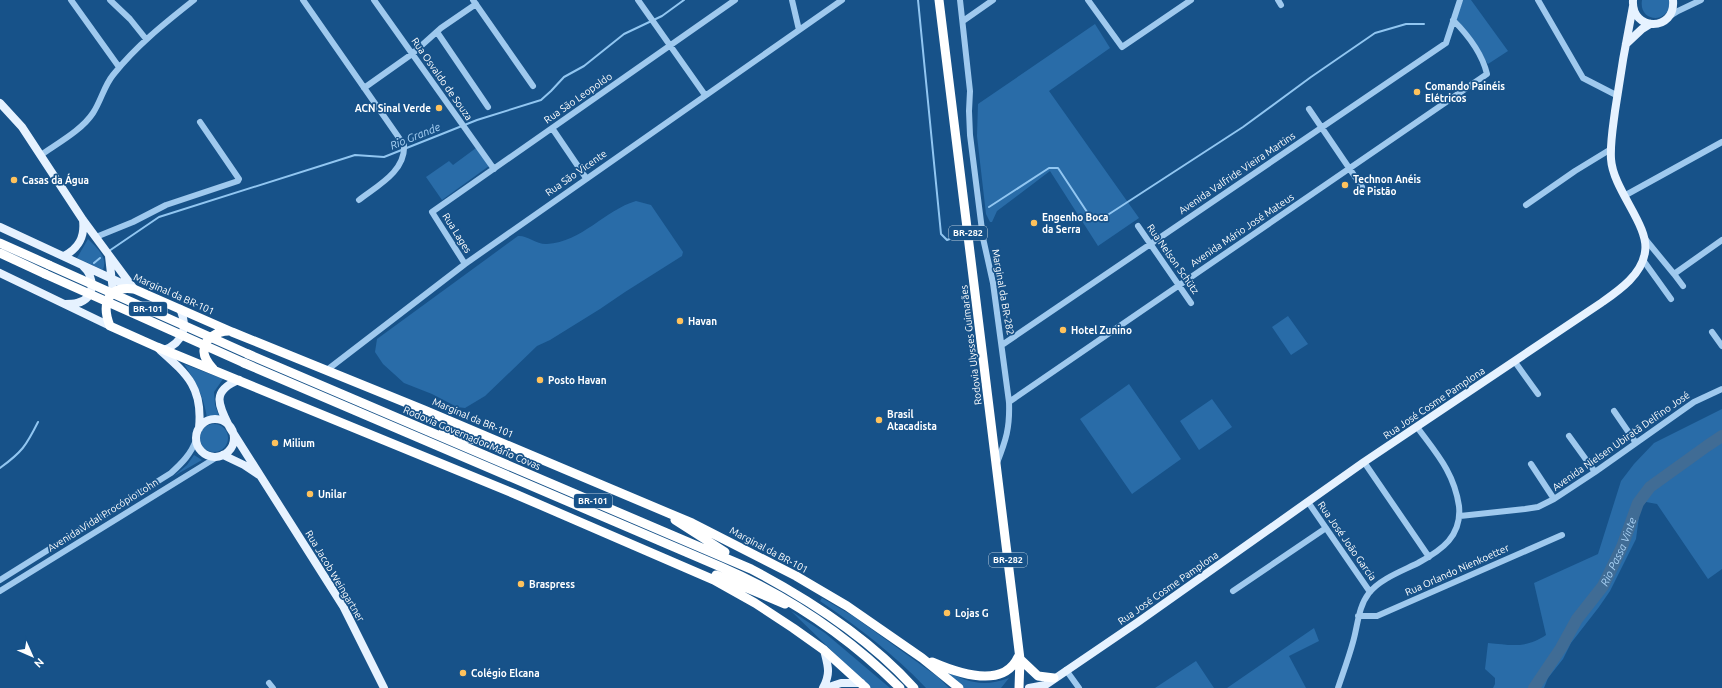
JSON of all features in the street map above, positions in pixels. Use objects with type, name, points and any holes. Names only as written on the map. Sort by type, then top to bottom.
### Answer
[{"type":"highway","name":"Rodovia Ulysses Guimarães","points":[[940,0],[1020,656],[1019,688]]},
{"type":"highway","name":"Rodovia Governador Mário Covas","points":[[0,243],[47,269],[244,363],[721,566],[761,585],[808,614],[851,644],[900,688]]},
{"type":"highway","name":"Rodovia Governador Mário Covas","points":[[0,253],[47,269],[751,569],[805,599],[828,615],[874,650],[914,688]]},
{"type":"highway","points":[[134,289],[121,288],[113,291],[108,302],[107,310],[110,326],[714,580],[742,595],[824,650],[864,686]]},
{"type":"highway","name":"Marginal da BR-101","points":[[134,289],[232,332],[327,370],[692,523],[822,591],[853,610],[922,658]]},
{"type":"highway","points":[[214,370],[205,357],[204,351],[206,343],[212,336],[219,332],[232,332]]},
{"type":"highway","points":[[412,424],[527,454]]},
{"type":"highway","points":[[655,508],[751,569]]},
{"type":"highway","points":[[669,560],[711,573],[808,614]]},
{"type":"highway","points":[[922,658],[971,679],[989,684],[1002,681],[1011,673],[1020,656],[1038,676],[1054,678]]},
{"type":"highway","points":[[922,658],[959,688]]},
{"type":"main road","points":[[1633,3],[1638,18],[1650,24],[1656,24],[1668,18],[1673,8],[1673,0]]},
{"type":"main road","points":[[1633,3],[1625,45],[1611,149],[1613,172],[1646,240]]},
{"type":"main road","points":[[1625,45],[1642,29],[1650,24]]},
{"type":"main road","points":[[0,103],[18,122],[83,220],[134,289]]},
{"type":"main road","points":[[64,256],[72,252],[79,245],[84,233],[83,220]]},
{"type":"main road","name":"Marginal da BR-101","points":[[0,227],[134,289]]},
{"type":"main road","name":"Rua José Cosme Pamplona","points":[[1029,688],[1043,686],[1138,622],[1364,462],[1515,362],[1611,296],[1633,277],[1644,260],[1646,240]]},
{"type":"main road","points":[[109,255],[113,291]]},
{"type":"main road","points":[[64,304],[78,303],[85,300],[91,292],[93,284],[90,275],[78,263]]},
{"type":"main road","points":[[0,273],[110,326]]},
{"type":"main road","points":[[180,309],[185,322],[184,330],[176,343],[161,348],[180,367],[196,390],[199,401],[199,428],[196,440],[201,451],[206,455],[220,456],[232,446],[234,440],[230,428],[221,421],[209,421],[199,428]]},
{"type":"main road","name":"Rua Jacob Weingartner","points":[[239,380],[228,384],[223,388],[219,398],[221,410],[230,428],[343,606],[384,688]]},
{"type":"main road","name":"Rua Jacob Weingartner","points":[[220,456],[244,465],[262,478]]},
{"type":"main road","points":[[823,688],[828,679],[829,671],[824,650]]},
{"type":"main road","points":[[826,688],[841,683],[864,686]]},
{"type":"street","points":[[71,0],[119,67]]},
{"type":"street","points":[[110,0],[130,19],[146,39]]},
{"type":"street","points":[[41,155],[73,132],[91,116],[110,80],[119,67],[146,39],[194,0]]},
{"type":"street","points":[[303,0],[404,145],[404,153],[401,163],[390,175],[359,200]]},
{"type":"street","name":"Rua Osvaldo de Souza","points":[[374,0],[494,169]]},
{"type":"street","points":[[638,0],[705,95]]},
{"type":"street","name":"Rua São Leopoldo","points":[[432,212],[734,0]]},
{"type":"street","points":[[792,0],[799,30]]},
{"type":"street","name":"Rua São Vicente","points":[[327,370],[465,264],[842,0]]},
{"type":"street","name":"Marginal da BR-282","points":[[960,0],[970,92],[970,135],[983,238],[993,283],[1009,402],[1010,420],[1008,433],[996,467]]},
{"type":"street","points":[[963,21],[993,0]]},
{"type":"street","points":[[1088,0],[1122,47],[1191,0]]},
{"type":"street","name":"Avenida Valfride Vieira Martins","points":[[1002,345],[1446,43],[1460,0]]},
{"type":"street","points":[[1538,0],[1583,78],[1618,96]]},
{"type":"street","points":[[1668,18],[1678,11],[1701,0]]},
{"type":"street","points":[[364,88],[412,54],[475,2],[533,86]]},
{"type":"street","name":"Avenida Mário José Mateus","points":[[1009,402],[1487,74],[1480,54],[1466,33],[1453,20]]},
{"type":"street","points":[[437,32],[488,106]]},
{"type":"street","points":[[1309,108],[1362,187]]},
{"type":"street","points":[[96,237],[133,222],[166,204],[238,181],[239,179],[200,122]]},
{"type":"street","points":[[552,128],[586,178]]},
{"type":"street","points":[[1624,196],[1722,142]]},
{"type":"street","points":[[1526,205],[1575,171],[1611,149]]},
{"type":"street","name":"Rua Lages","points":[[432,212],[465,264]]},
{"type":"street","name":"Rua Nelson Schütz","points":[[1138,226],[1191,302]]},
{"type":"street","points":[[1646,240],[1683,286]]},
{"type":"street","points":[[1674,274],[1722,240]]},
{"type":"street","points":[[1644,260],[1671,299]]},
{"type":"street","points":[[1712,332],[1722,346]]},
{"type":"street","points":[[1515,362],[1538,394]]},
{"type":"street","name":"Avenida Nielsen Ubiratã Delfino José","points":[[1460,516],[1525,509],[1538,506],[1554,499],[1596,472],[1694,402],[1722,388]]},
{"type":"street","points":[[1614,411],[1636,443]]},
{"type":"street","points":[[1338,688],[1354,641],[1358,616],[1370,592],[1382,582],[1429,557],[1440,549],[1452,537],[1458,527],[1460,516],[1456,488],[1450,475],[1417,427]]},
{"type":"street","points":[[1569,436],[1596,472]]},
{"type":"street","name":"Avenida Vidal Procópio Lohn","points":[[0,580],[171,472],[186,459],[196,440]]},
{"type":"street","name":"Avenida Vidal Procópio Lohn","points":[[0,591],[220,456]]},
{"type":"street","points":[[1364,462],[1429,557]]},
{"type":"street","points":[[1531,464],[1554,499]]},
{"type":"street","name":"Rua José João Garcia","points":[[1308,502],[1370,592]]},
{"type":"street","points":[[1233,591],[1326,528]]},
{"type":"street","name":"Rua Orlando Nienkoetter","points":[[1358,616],[1377,616],[1562,535]]},
{"type":"street","points":[[1066,670],[1078,688]]},
{"type":"shaded area","points":[[1463,0],[1471,0],[1508,51],[1488,64],[1467,32],[1456,19]]},
{"type":"shaded area","points":[[1642,0],[1670,0],[1669,8],[1661,17],[1649,17],[1642,8]]},
{"type":"shaded area","points":[[1095,24],[1110,48],[1049,91],[1139,218],[1098,246],[1050,171],[997,211],[992,222],[990,222],[986,214],[977,136],[978,104]]},
{"type":"shaded area","points":[[476,148],[489,166],[442,200],[426,177],[449,161],[453,165]]},
{"type":"shaded area","points":[[636,201],[651,205],[683,252],[682,256],[600,309],[550,340],[537,346],[485,396],[465,408],[457,407],[432,394],[404,383],[383,364],[375,352],[377,339],[518,236],[543,244],[560,242],[582,232],[625,205]]},
{"type":"shaded area","points":[[88,239],[98,249],[103,257],[103,270],[77,258]]},
{"type":"shaded area","points":[[1288,316],[1308,344],[1291,355],[1272,327]]},
{"type":"shaded area","points":[[184,364],[223,379],[214,392],[215,405],[219,416],[207,418],[204,403],[199,390]]},
{"type":"shaded area","points":[[1129,384],[1181,459],[1132,494],[1080,419]]},
{"type":"shaded area","points":[[1212,399],[1232,427],[1199,450],[1180,421]]},
{"type":"shaded area","points":[[1722,409],[1722,569],[1708,579],[1657,504],[1646,502],[1640,509],[1636,539],[1610,591],[1571,643],[1563,659],[1548,678],[1544,688],[1493,688],[1495,678],[1485,669],[1488,643],[1518,645],[1531,642],[1546,635],[1534,583],[1598,554],[1621,481],[1634,464],[1654,443]]},
{"type":"shaded area","points":[[214,424],[220,425],[224,428],[227,432],[227,444],[224,448],[220,451],[214,452],[208,451],[204,448],[201,444],[200,438],[201,432],[204,428],[208,425]]},
{"type":"shaded area","points":[[194,455],[202,460],[174,476],[187,465]]},
{"type":"shaded area","points":[[822,598],[853,616],[938,677],[949,688],[926,688],[875,642],[820,601]]},
{"type":"shaded area","points":[[791,611],[825,633],[890,688],[870,688]]},
{"type":"shaded area","points":[[1314,628],[1319,641],[1289,656],[1306,688],[1227,688]]},
{"type":"shaded area","points":[[1196,661],[1214,688],[1155,688]]},
{"type":"shaded area","points":[[943,670],[960,678],[983,683],[991,683],[1009,678],[1001,688],[964,688]]},
{"type":"waterway","name":"Rio Grande","points":[[109,251],[159,217],[355,155],[384,157],[477,120],[541,100],[564,77],[584,66],[624,34],[662,16],[684,0]]},
{"type":"waterway","points":[[918,0],[941,234],[947,240],[955,237]]},
{"type":"waterway","points":[[989,207],[1049,168],[1058,168],[1091,218],[1103,218],[1243,127],[1311,77],[1375,33],[1406,24],[1424,24]]},
{"type":"waterway","name":"Rio Grande","points":[[94,263],[100,258]]},
{"type":"waterway","name":"Rio Grande","points":[[0,468],[23,448],[38,422]]},
{"type":"waterway","name":"Rio Passa Vinte","points":[[1534,688],[1561,648],[1577,619],[1603,586],[1622,547],[1638,503],[1650,487],[1722,436]]},
{"type":"place","name":"Comando Painéis Elétricos","points":[[1417,92]]},
{"type":"place","name":"ACN Sinal Verde","points":[[439,108]]},
{"type":"place","name":"Casas da Água","points":[[14,180]]},
{"type":"place","name":"Technon Anéis de Pistão","points":[[1345,185]]},
{"type":"place","name":"Engenho Boca da Serra","points":[[1034,223]]},
{"type":"place","name":"Havan","points":[[680,321]]},
{"type":"place","name":"Hotel Zunino","points":[[1063,330]]},
{"type":"place","name":"Posto Havan","points":[[540,380]]},
{"type":"place","name":"Brasil Atacadista","points":[[879,420]]},
{"type":"place","name":"Milium","points":[[275,443]]},
{"type":"place","name":"Unilar","points":[[310,494]]},
{"type":"place","name":"Braspress","points":[[521,584]]},
{"type":"place","name":"Lojas G","points":[[947,613]]},
{"type":"place","name":"Colégio Elcana","points":[[463,673]]}]
